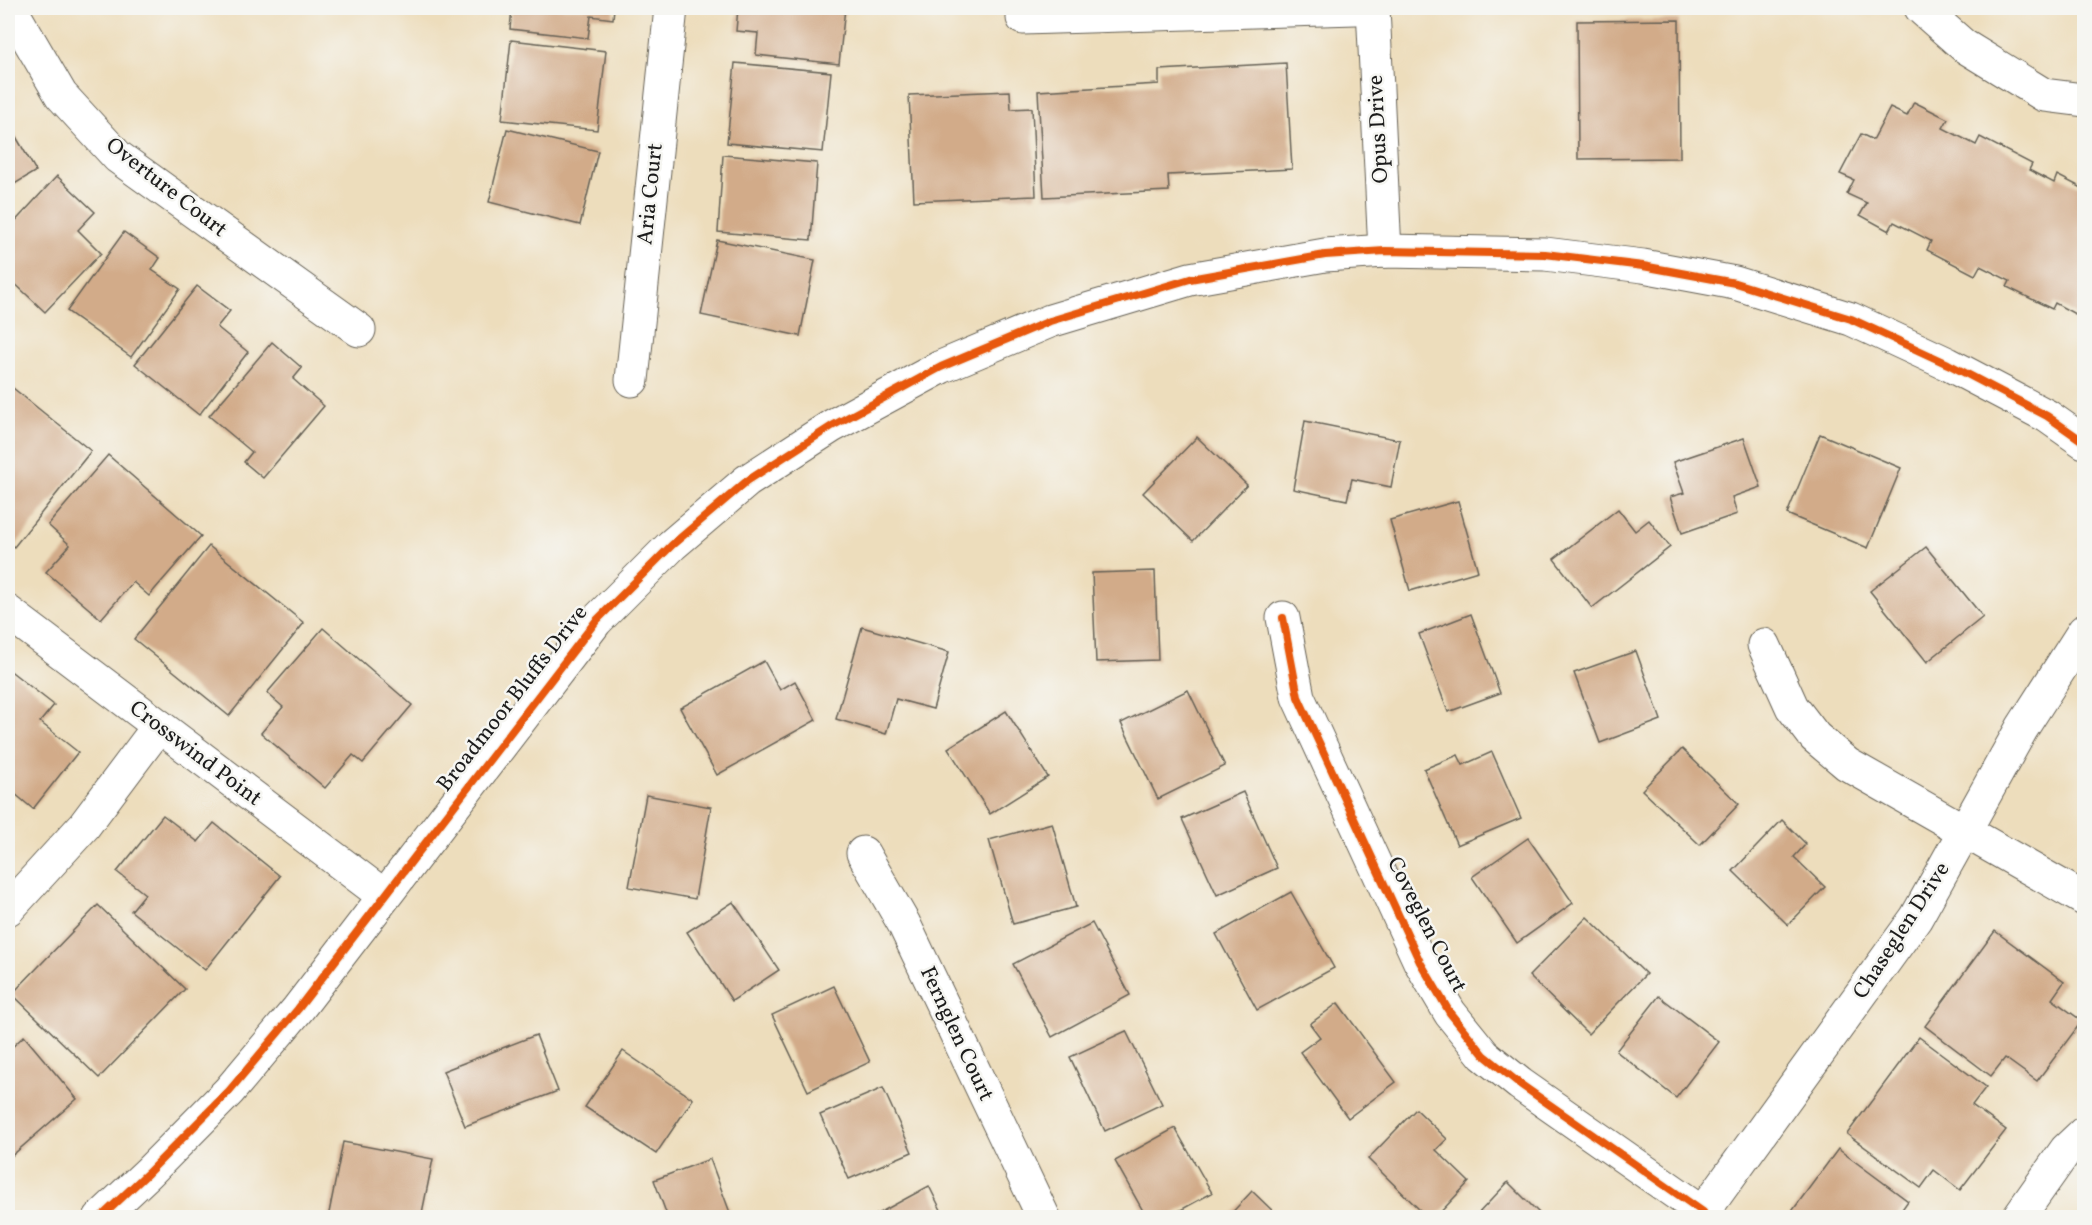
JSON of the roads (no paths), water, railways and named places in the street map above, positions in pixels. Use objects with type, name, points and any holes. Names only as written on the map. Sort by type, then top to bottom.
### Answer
[{"type":"street","name":"Overture Court","points":[[13,8],[15,16],[61,95],[118,157],[359,330]]},
{"type":"street","name":"Aria Court","points":[[632,380],[671,8]]},
{"type":"street","points":[[1023,18],[1356,8]]},
{"type":"street","name":"Opus Drive","points":[[1373,8],[1385,251]]},
{"type":"street","points":[[1921,8],[1964,46],[2044,95],[2085,100]]},
{"type":"street","name":"Broadmoor Bluffs Drive","points":[[100,1218],[230,1091],[298,1009],[383,895],[596,621],[672,545],[747,480],[832,426],[941,367],[1050,321],[1190,279],[1325,255],[1385,251],[1545,254],[1643,266],[1734,283],[1851,319],[1948,364],[2047,416],[2085,442]]},
{"type":"street","name":"Crosswind Point","points":[[8,612],[383,895]]},
{"type":"street","name":"Coveglen Court","points":[[1283,618],[1298,697],[1420,962],[1450,1013],[1484,1055],[1520,1084],[1701,1215]]},
{"type":"street","name":"Chaseglen Drive","points":[[1701,1215],[1916,918],[2022,728],[2085,631]]},
{"type":"street","points":[[1764,645],[1792,707],[1815,737],[1847,764],[2085,899]]},
{"type":"street","points":[[8,909],[84,826],[159,726]]},
{"type":"street","name":"Fernglen Court","points":[[863,853],[904,924],[1044,1218]]},
{"type":"street","points":[[2018,1218],[2066,1150],[2085,1133]]}]
